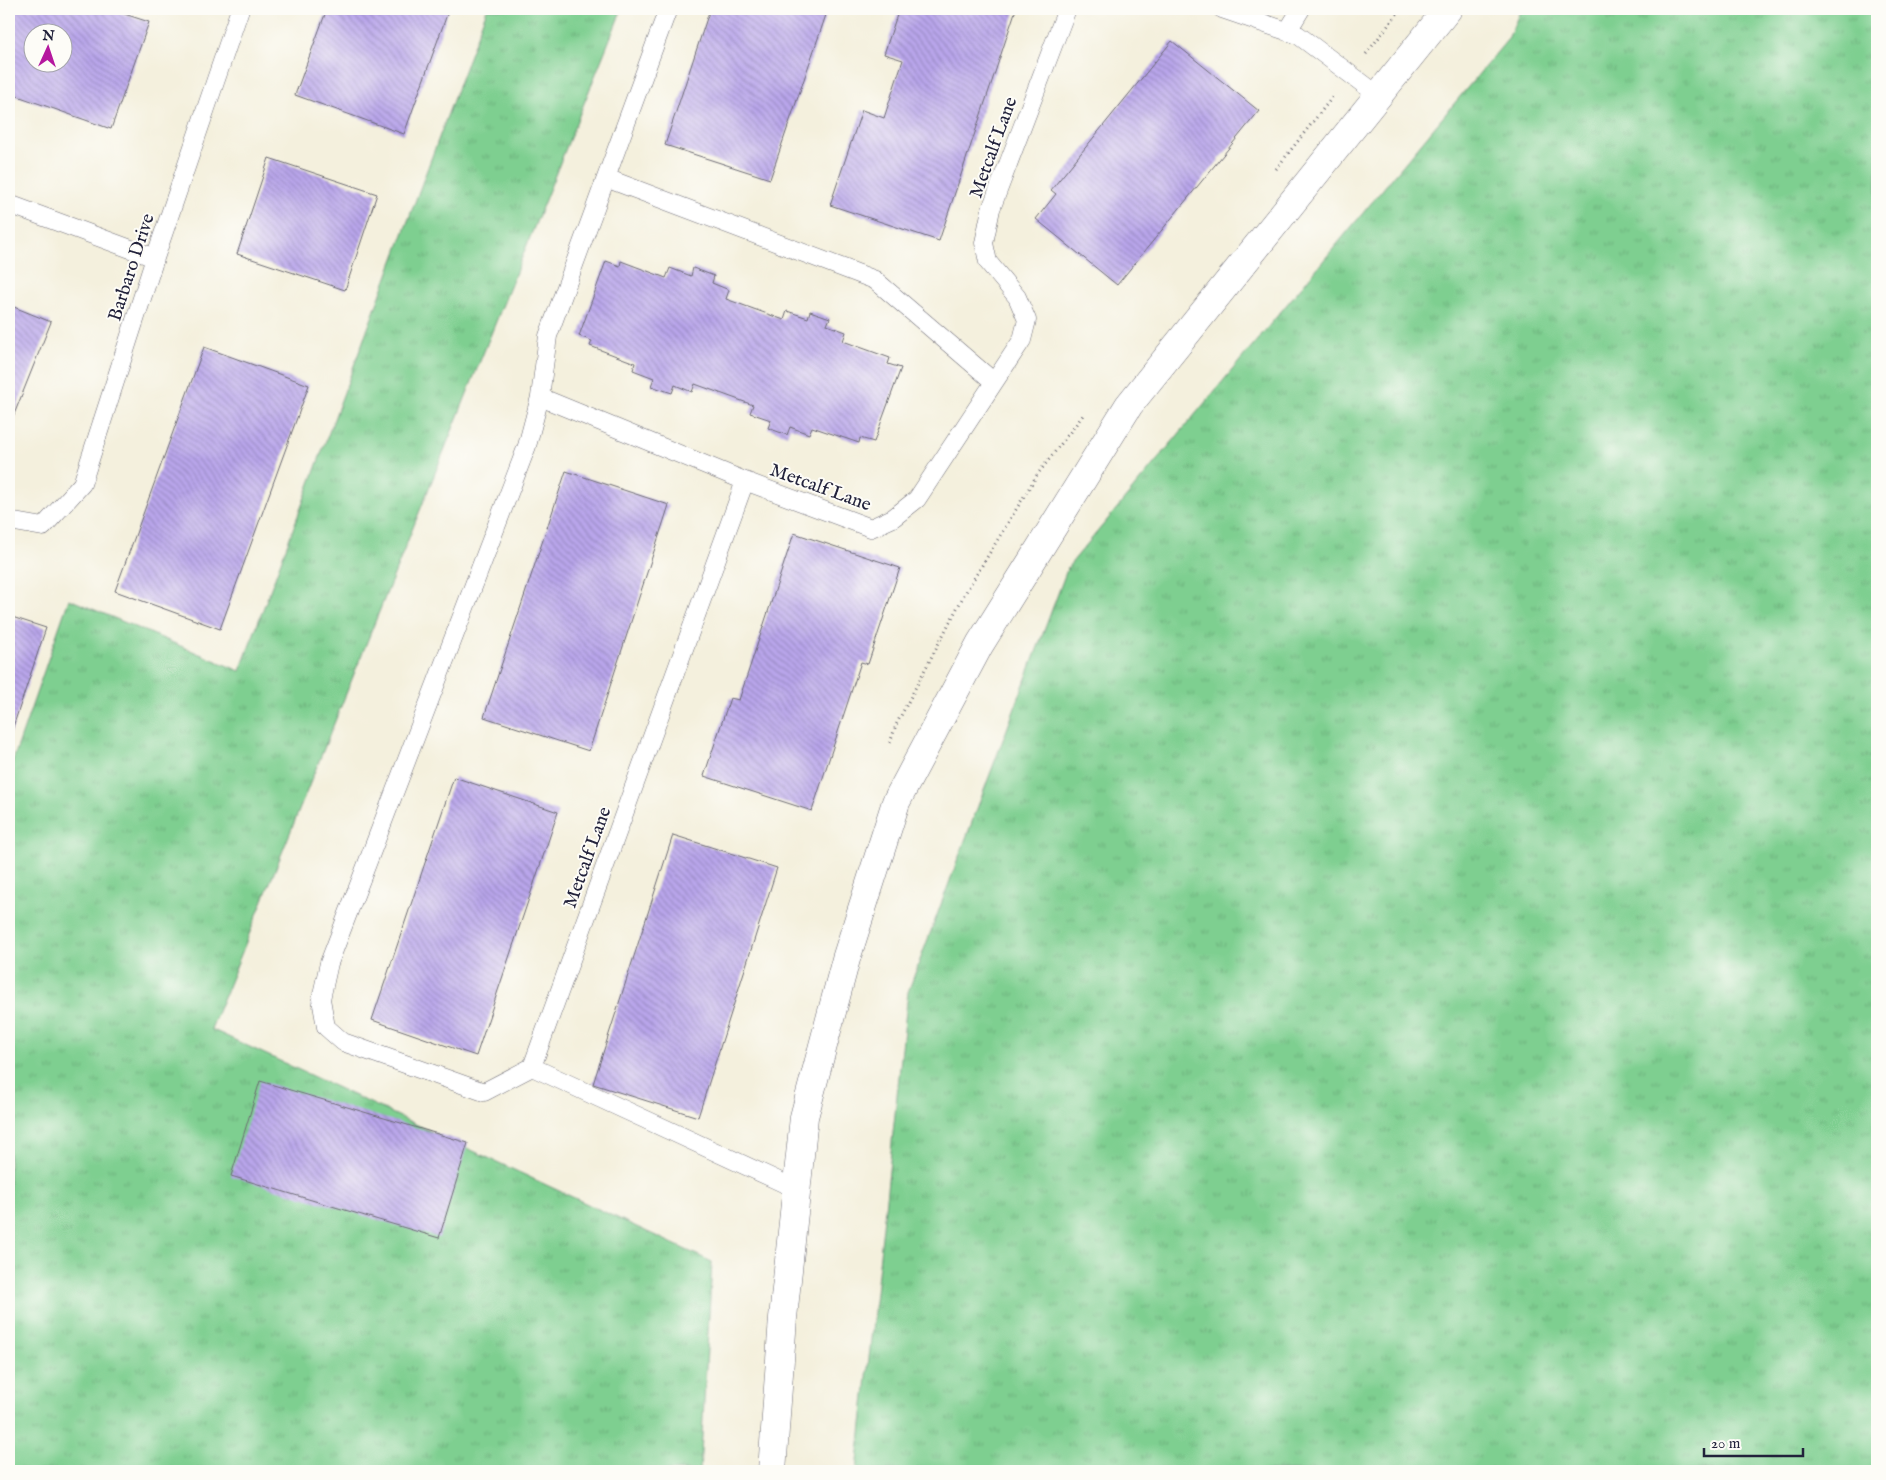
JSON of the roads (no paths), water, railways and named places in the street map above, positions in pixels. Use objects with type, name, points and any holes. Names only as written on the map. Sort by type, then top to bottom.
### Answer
[{"type":"street","points":[[772,1471],[782,1318],[804,1117],[846,959],[896,802],[980,644],[1129,405],[1448,9]]},
{"type":"lane","name":"Barbaro Drive","points":[[9,520],[44,527],[82,484],[155,258],[240,9]]},
{"type":"lane","points":[[668,9],[548,336],[540,397],[527,446],[329,962],[321,1000],[326,1027],[344,1042],[484,1092],[532,1067],[796,1189]]},
{"type":"lane","name":"Metcalf Lane","points":[[532,1067],[746,481],[872,528],[893,518],[917,499],[1022,340],[1026,320],[1017,297],[988,262],[984,243],[991,209],[1067,9]]},
{"type":"lane","points":[[1223,9],[1298,35],[1378,95]]},
{"type":"lane","points":[[1287,32],[1301,9]]},
{"type":"lane","points":[[606,178],[875,280],[994,382]]},
{"type":"lane","points":[[9,204],[155,258]]},
{"type":"lane","points":[[540,397],[746,481]]}]
